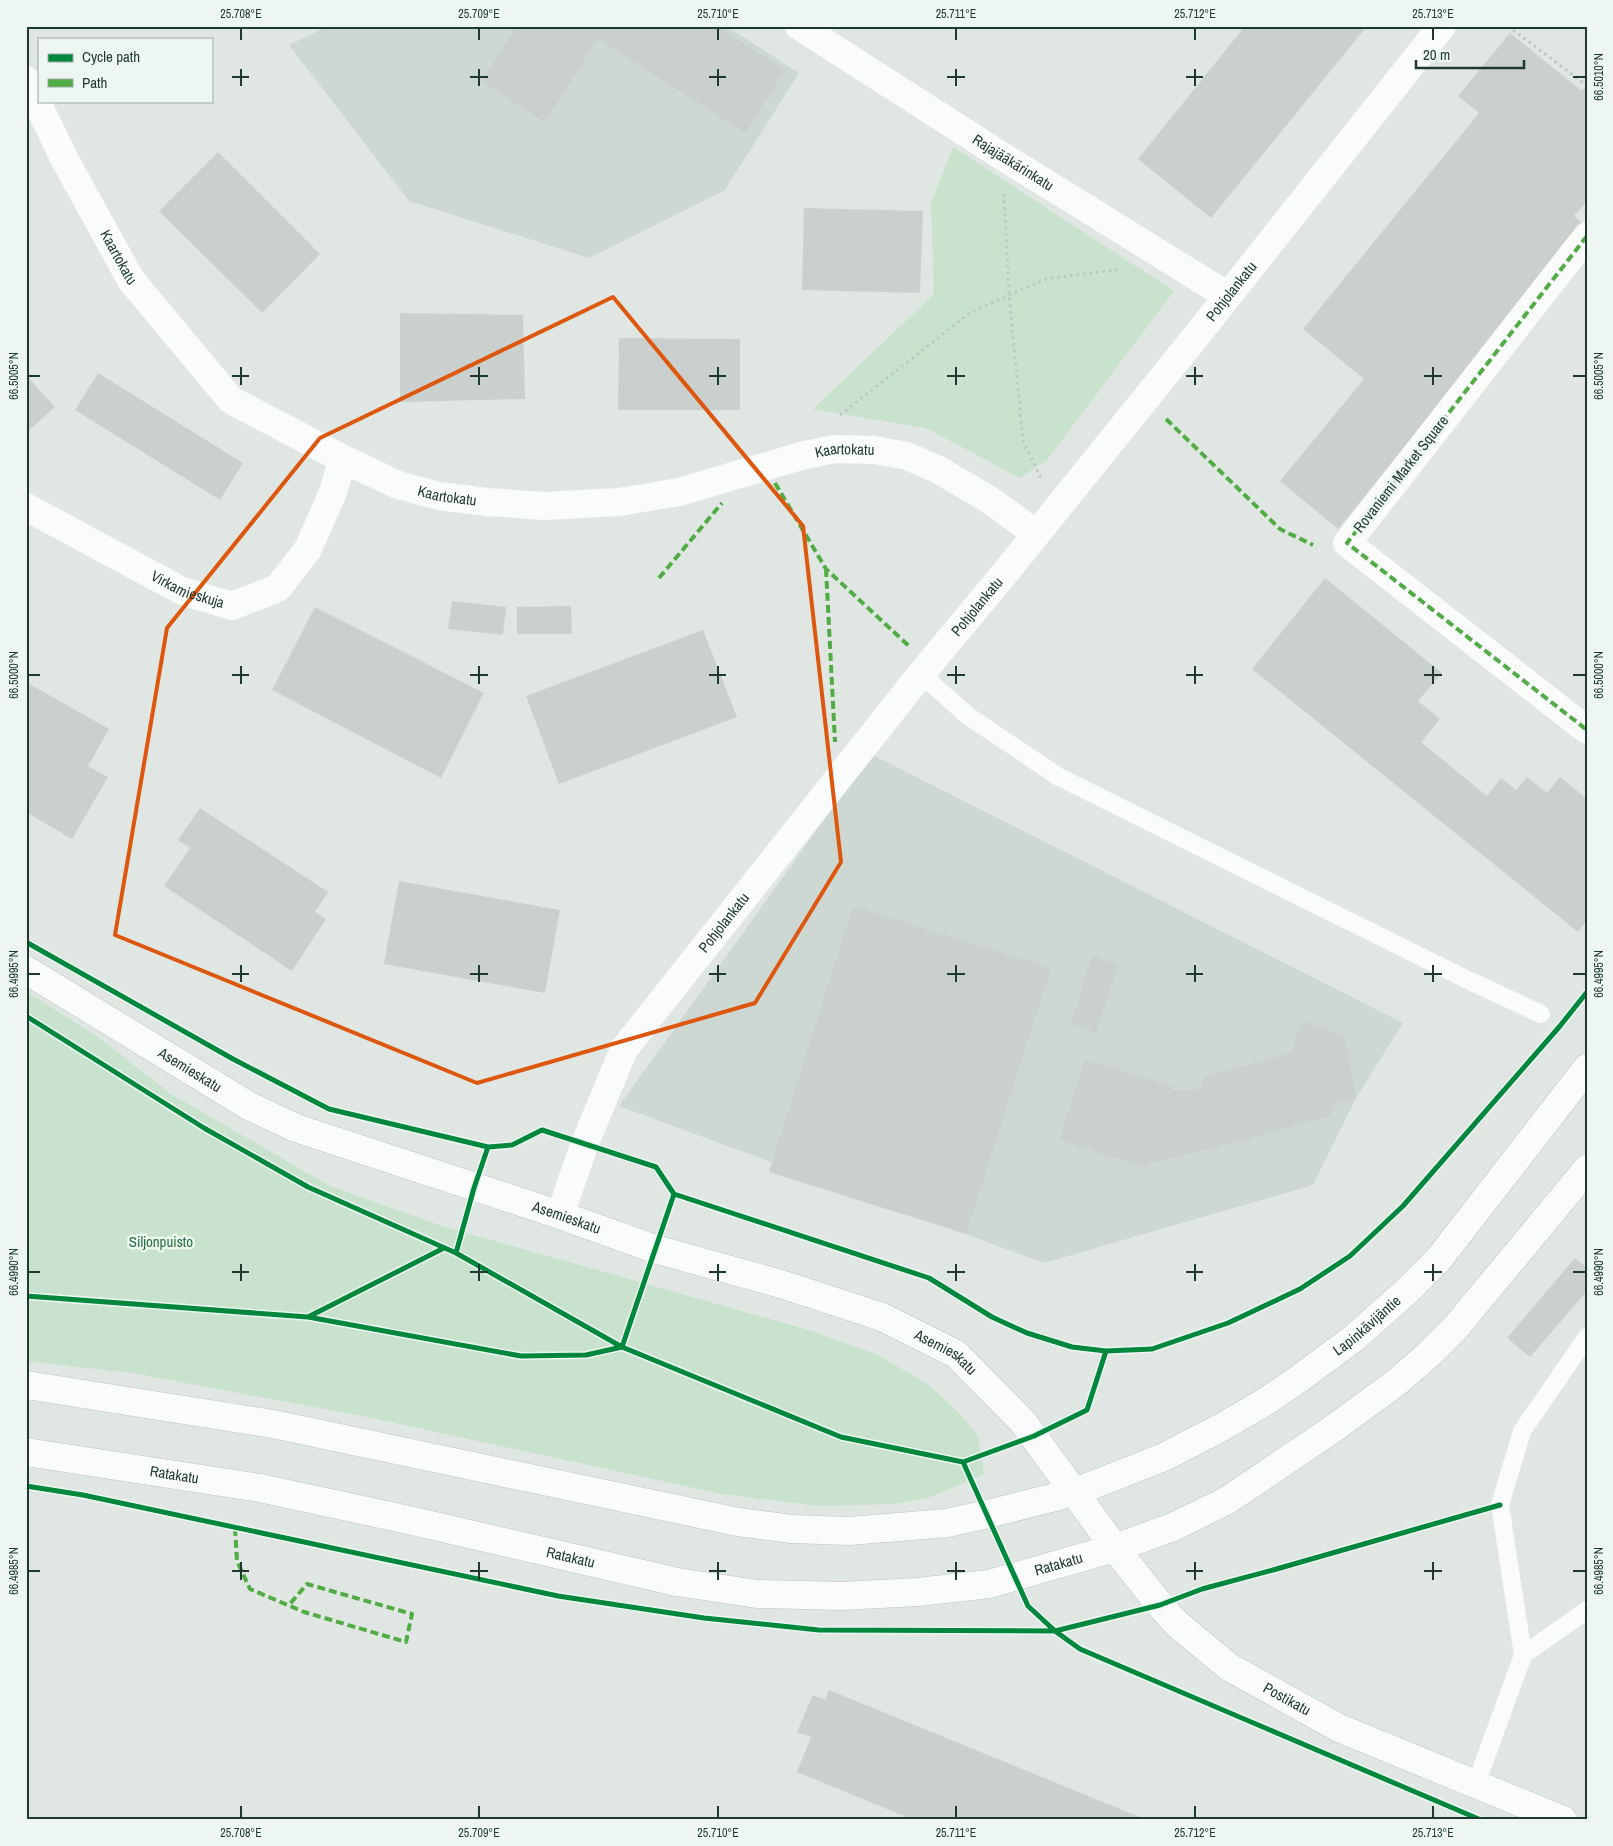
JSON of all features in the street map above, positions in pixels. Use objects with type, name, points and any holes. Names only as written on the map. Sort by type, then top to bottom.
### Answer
[{"type":"street","name":"Rajajääkärinkatu","points":[[799,26],[1002,156],[1228,296]]},
{"type":"street","name":"Pohjolankatu","points":[[560,1215],[585,1143],[624,1049],[921,674],[1228,296],[1442,26]]},
{"type":"street","name":"Kaartokatu","points":[[26,80],[66,162],[131,280],[231,400],[342,459],[398,485],[439,496],[487,502],[545,506],[619,502],[679,492],[801,456],[834,449],[874,450],[907,456],[937,469],[990,500],[1036,534]]},
{"type":"street","name":"Rovaniemi Market Square","points":[[1587,236],[1347,543],[1587,730]]},
{"type":"street","name":"Virkamieskuja","points":[[26,507],[182,591],[232,606],[278,588],[308,549],[334,492],[342,459]]},
{"type":"street","name":"Asemieskatu","points":[[26,970],[249,1106],[296,1128],[656,1248],[781,1284],[882,1317],[956,1354],[1024,1422],[1074,1492]]},
{"type":"street","name":"Lapinkävijäntie","points":[[1074,1492],[1164,1457],[1222,1427],[1268,1400],[1354,1338],[1408,1290],[1438,1260],[1587,1068]]},
{"type":"street","points":[[1115,1548],[1174,1527],[1226,1501],[1330,1431],[1397,1382],[1428,1356],[1456,1327],[1587,1170]]},
{"type":"street","points":[[26,1385],[273,1424],[683,1512],[792,1529],[849,1530],[947,1523],[1074,1492]]},
{"type":"street","name":"Ratakatu","points":[[26,1452],[260,1488],[677,1582],[757,1594],[841,1596],[918,1592],[989,1584],[1115,1548]]},
{"type":"street","name":"Postikatu","points":[[1074,1492],[1115,1548],[1177,1624],[1229,1667],[1339,1728],[1563,1820]]},
{"type":"lane","points":[[921,674],[968,716],[1058,776],[1454,973],[1541,1014]]},
{"type":"lane","points":[[1476,1784],[1523,1655],[1500,1505],[1522,1431],[1587,1337]]},
{"type":"lane","points":[[1523,1655],[1587,1610]]},
{"type":"path","points":[[1508,26],[1587,86]]},
{"type":"path","points":[[1002,156],[1009,294],[1023,441],[1040,477]]},
{"type":"path","points":[[836,419],[971,312],[1046,279],[1128,268]]},
{"type":"highlighted area","points":[[613,297],[803,526],[841,862],[755,1003],[477,1083],[115,935],[167,628],[320,438]]},
{"type":"shaded area","points":[[328,26],[726,26],[799,73],[725,190],[589,258],[409,201],[289,45]]},
{"type":"shaded area","points":[[871,754],[1403,1023],[1356,1098],[1313,1185],[1044,1263],[619,1106]]},
{"type":"green space","points":[[953,147],[1174,291],[1047,460],[1020,478],[926,428],[813,409],[934,294],[931,203]]},
{"type":"green space","name":"Siljonpuisto","points":[[26,991],[98,1037],[171,1094],[330,1186],[442,1226],[812,1331],[878,1355],[929,1385],[959,1413],[978,1436],[984,1474],[928,1498],[894,1504],[819,1506],[722,1494],[367,1417],[132,1373],[26,1361]]},
{"type":"building","points":[[517,26],[717,26],[785,70],[745,133],[598,39],[545,122],[481,81]]},
{"type":"building","points":[[1245,26],[1367,26],[1211,218],[1138,159]]},
{"type":"building","points":[[1510,33],[1582,91],[1585,87],[1587,89],[1587,201],[1574,216],[1585,225],[1338,529],[1280,481],[1364,379],[1303,329],[1479,113],[1458,96]]},
{"type":"building","points":[[218,152],[320,254],[262,313],[159,211]]},
{"type":"building","points":[[804,208],[923,211],[920,293],[802,290]]},
{"type":"building","points":[[400,313],[523,315],[525,399],[400,402]]},
{"type":"building","points":[[619,338],[740,339],[740,410],[618,410]]},
{"type":"building","points":[[98,373],[243,463],[220,500],[75,410]]},
{"type":"building","points":[[26,375],[55,407],[26,433]]},
{"type":"building","points":[[1325,578],[1442,673],[1418,701],[1440,719],[1421,742],[1487,796],[1501,778],[1516,790],[1527,777],[1547,793],[1560,777],[1587,799],[1587,920],[1578,932],[1252,669]]},
{"type":"building","points":[[452,601],[506,607],[503,635],[448,629]]},
{"type":"building","points":[[571,606],[572,634],[517,634],[517,607]]},
{"type":"building","points":[[315,607],[484,693],[441,778],[272,690]]},
{"type":"building","points":[[703,630],[737,717],[559,784],[526,696]]},
{"type":"building","points":[[26,682],[109,729],[88,766],[108,777],[72,839],[26,812]]},
{"type":"building","points":[[200,808],[328,892],[315,912],[326,919],[292,971],[164,886],[190,848],[178,840]]},
{"type":"building","points":[[399,881],[560,910],[545,993],[384,964]]},
{"type":"building","points":[[853,906],[1051,968],[966,1234],[769,1172]]},
{"type":"building","points":[[1092,956],[1118,964],[1096,1033],[1071,1025]]},
{"type":"building","points":[[1302,1021],[1345,1036],[1356,1098],[1336,1102],[1329,1117],[1149,1164],[1148,1168],[1059,1140],[1085,1059],[1174,1087],[1172,1091],[1201,1089],[1204,1077],[1291,1053]]},
{"type":"building","points":[[1575,1258],[1587,1268],[1587,1291],[1530,1357],[1507,1338]]},
{"type":"building","points":[[829,1690],[1147,1820],[914,1820],[797,1772],[811,1737],[797,1732],[813,1695],[825,1700]]},
{"type":"marked path","points":[[1587,236],[1347,543],[1587,730]]},
{"type":"marked path","points":[[1166,419],[1280,529],[1313,545]]},
{"type":"marked path","points":[[775,483],[826,569],[909,646]]},
{"type":"marked path","points":[[659,578],[722,503]]},
{"type":"marked path","points":[[826,569],[835,742]]},
{"type":"marked path","points":[[235,1528],[237,1561],[250,1589],[304,1612],[406,1642],[412,1614],[307,1584],[289,1605]]},
{"type":"cycle path","points":[[26,942],[233,1059],[329,1109],[488,1147],[512,1145],[542,1130],[656,1167],[674,1194],[929,1278],[992,1317],[1027,1333],[1072,1347],[1106,1351]]},
{"type":"cycle path","points":[[26,1016],[204,1128],[308,1187],[456,1253],[622,1347],[841,1437],[963,1462],[1034,1436],[1087,1410],[1106,1351],[1152,1349],[1228,1323],[1300,1289],[1350,1256],[1403,1206],[1560,1026],[1587,992]]},
{"type":"cycle path","points":[[456,1253],[474,1188],[488,1147]]},
{"type":"cycle path","points":[[622,1347],[674,1194]]},
{"type":"cycle path","points":[[308,1317],[444,1248]]},
{"type":"cycle path","points":[[26,1296],[308,1317],[521,1356],[586,1355],[622,1347]]},
{"type":"cycle path","points":[[963,1462],[1028,1606],[1055,1631],[1080,1649],[1481,1820]]},
{"type":"cycle path","points":[[26,1486],[83,1495],[558,1596],[704,1618],[819,1630],[1055,1631],[1160,1605],[1202,1589],[1500,1505]]}]
